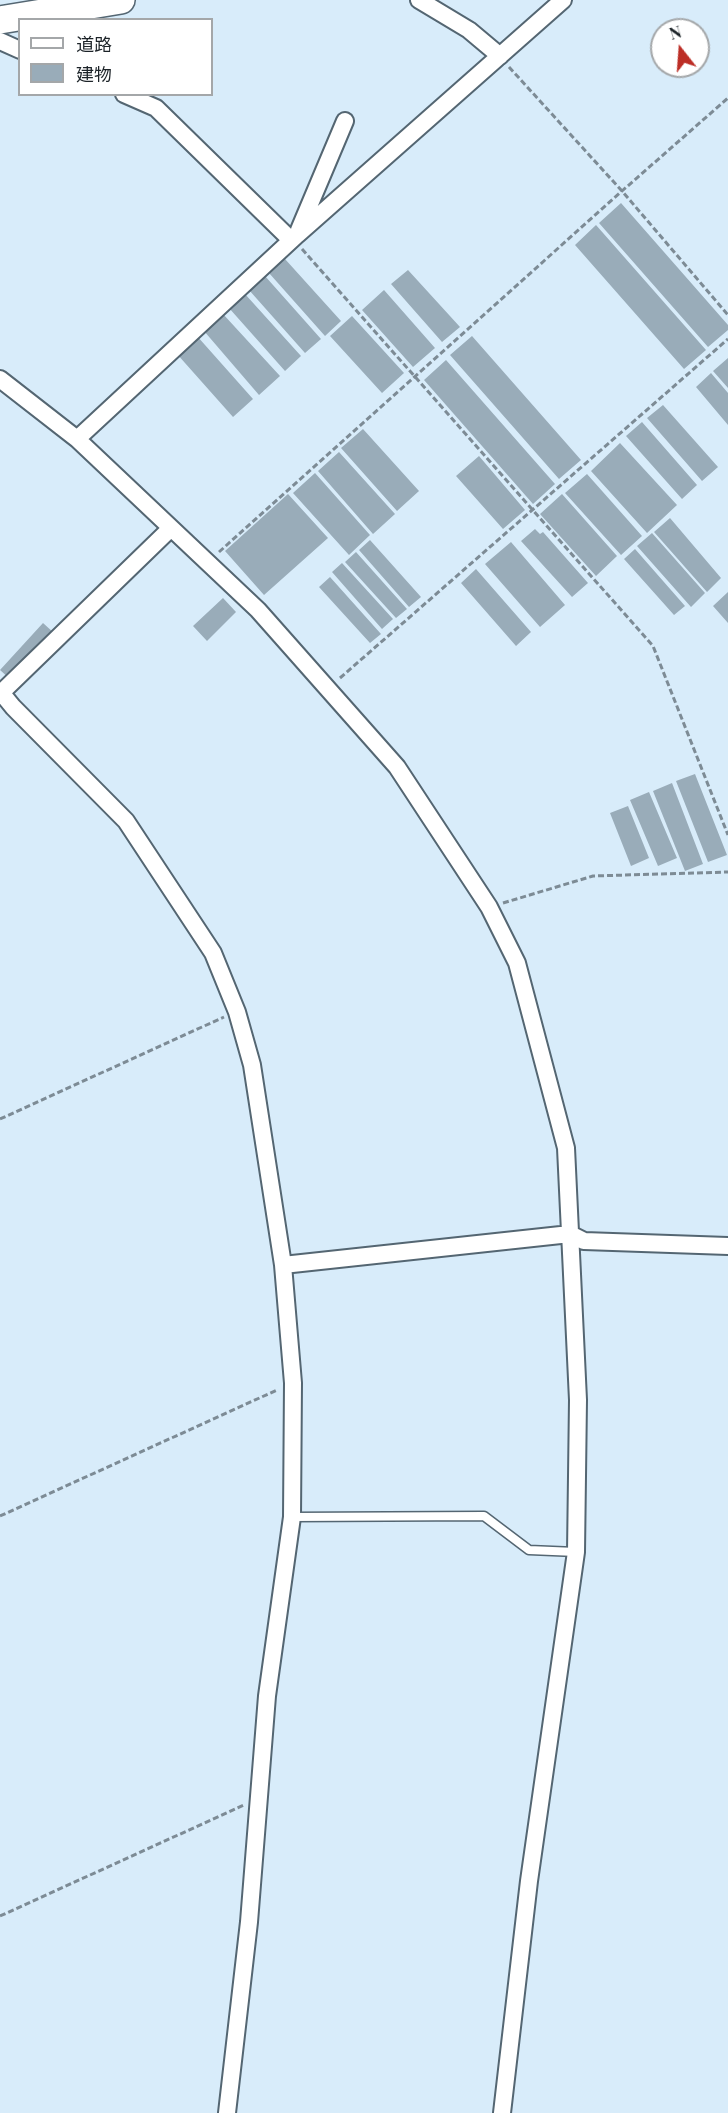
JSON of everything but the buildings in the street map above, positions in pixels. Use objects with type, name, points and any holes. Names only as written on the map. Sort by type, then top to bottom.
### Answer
[{"type":"main road","points":[[3,20],[121,0]]},
{"type":"street","points":[[419,0],[469,30],[500,56]]},
{"type":"street","points":[[77,439],[294,237],[563,0]]},
{"type":"street","points":[[3,20],[18,46]]},
{"type":"street","points":[[129,96],[156,108],[294,237]]},
{"type":"street","points":[[294,237],[345,121]]},
{"type":"street","points":[[0,379],[77,439],[258,610],[397,767],[489,907],[517,963],[566,1148],[578,1400],[576,1552],[529,1881],[502,2113]]},
{"type":"street","points":[[170,529],[1,692],[13,707],[126,821],[213,953],[237,1012],[252,1065],[283,1265],[293,1383],[292,1517],[267,1696],[249,1922],[227,2113]]},
{"type":"street","points":[[283,1265],[570,1234],[584,1241],[728,1246]]},
{"type":"lane","points":[[292,1517],[483,1516],[529,1550],[576,1552]]},
{"type":"path","points":[[500,56],[622,191],[728,315]]},
{"type":"path","points":[[207,563],[728,98]]},
{"type":"path","points":[[294,237],[303,251],[653,646],[728,835]]},
{"type":"path","points":[[327,689],[728,339]]},
{"type":"path","points":[[724,822],[728,818]]},
{"type":"path","points":[[489,907],[593,876],[728,872]]},
{"type":"path","points":[[0,1119],[237,1012]]},
{"type":"path","points":[[0,1516],[293,1383]]},
{"type":"path","points":[[0,1917],[260,1798]]}]
